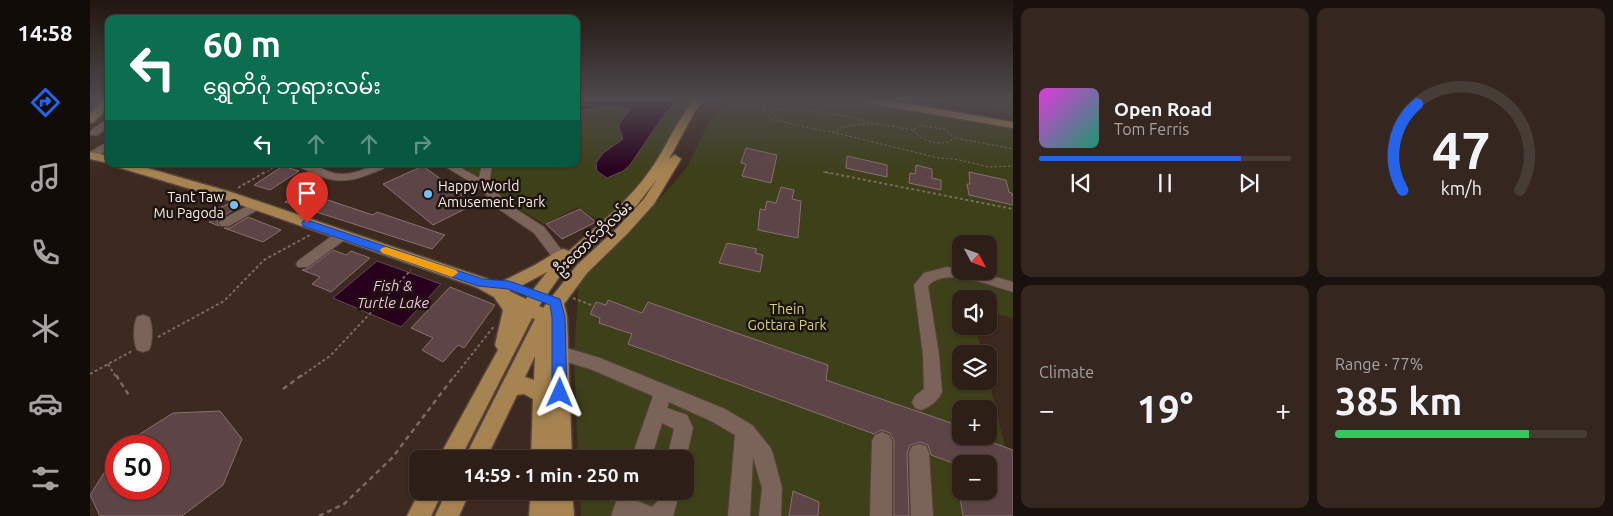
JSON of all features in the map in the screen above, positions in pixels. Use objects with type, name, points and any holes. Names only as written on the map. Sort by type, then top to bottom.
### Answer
[{"type":"main road","name":"ဦးထောင်ဘိုလမ်း","points":[[479,450],[548,304],[562,259],[632,202],[657,170],[683,124]]},
{"type":"main road","name":"ဦးထောင်ဘိုလမ်း","points":[[454,450],[496,371],[548,304],[622,231],[649,200],[666,176],[694,124]]},
{"type":"main road","points":[[91,155],[105,159]]},
{"type":"main road","points":[[130,167],[257,206],[548,304],[558,317],[561,450]]},
{"type":"main road","points":[[505,290],[562,259]]},
{"type":"main road","points":[[496,371],[510,321],[510,310],[505,290]]},
{"type":"main road","points":[[542,450],[542,395],[548,304]]},
{"type":"main road","points":[[509,388],[526,385],[542,395]]},
{"type":"main road","points":[[419,516],[427,500]]},
{"type":"main road","points":[[447,516],[455,500]]},
{"type":"main road","points":[[541,516],[542,500]]},
{"type":"main road","points":[[562,500],[562,516]]},
{"type":"street","points":[[94,133],[105,124]]},
{"type":"street","points":[[91,155],[105,146]]},
{"type":"street","points":[[308,167],[329,177],[348,179],[377,167]]},
{"type":"street","points":[[451,167],[484,185],[504,208],[539,230],[562,259]]},
{"type":"street","points":[[484,185],[487,167]]},
{"type":"street","points":[[225,223],[257,206]]},
{"type":"street","points":[[303,264],[342,235]]},
{"type":"street","points":[[921,402],[933,392],[921,285],[930,276],[943,272],[962,274],[1013,287]]},
{"type":"street","points":[[143,321],[143,345]]},
{"type":"street","points":[[560,353],[594,363],[663,392],[718,416],[745,431],[763,454],[772,488],[770,516]]},
{"type":"street","points":[[644,450],[658,413],[663,392]]},
{"type":"street","points":[[658,413],[680,421],[684,428],[680,450]]},
{"type":"street","points":[[881,516],[882,441]]},
{"type":"street","points":[[658,516],[666,508],[668,500]]},
{"type":"street","points":[[626,505],[647,516]]},
{"type":"lane","points":[[739,516],[745,431]]},
{"type":"lane","points":[[919,453],[922,516]]},
{"type":"path","points":[[794,124],[900,147],[939,158],[954,159],[989,167],[1013,166]]},
{"type":"path","points":[[830,132],[843,127],[878,124]]},
{"type":"path","points":[[879,124],[913,130],[924,139],[938,143],[951,142],[955,138]]},
{"type":"path","points":[[913,130],[916,126],[933,126],[946,130],[955,138],[1013,149]]},
{"type":"path","points":[[241,186],[274,167]]},
{"type":"path","points":[[822,172],[1013,209]]},
{"type":"path","points":[[90,374],[224,301],[264,260],[324,229]]},
{"type":"path","points":[[283,389],[330,356],[359,323],[411,270]]},
{"type":"path","points":[[548,304],[594,306]]},
{"type":"path","points":[[319,516],[344,504],[392,458],[491,328],[510,321]]},
{"type":"path","points":[[108,364],[130,397]]},
{"type":"green space","points":[[580,124],[681,124],[642,182],[615,210],[599,222],[579,207],[544,224],[508,202],[501,194],[461,167],[580,167]]},
{"type":"green space","name":"Thein Gottara Park","points":[[708,124],[1001,124],[1013,126],[1013,318],[997,314],[997,290],[952,290],[952,335],[978,335],[980,345],[952,345],[952,390],[991,390],[994,400],[952,400],[952,445],[997,445],[997,414],[1007,456],[1013,516],[581,516],[580,500],[694,500],[694,450],[578,450],[574,356],[579,278],[640,221],[686,169]]},
{"type":"water","points":[[619,124],[658,124],[630,165],[623,171],[607,178],[597,171],[596,163],[603,153],[623,139]]},
{"type":"water","name":"Fish & Turtle Lake","points":[[377,261],[441,284],[401,327],[333,298]]},
{"type":"building","points":[[746,148],[777,155],[771,183],[742,176],[746,164],[741,163]]},
{"type":"building","points":[[847,156],[887,165],[887,177],[846,168]]},
{"type":"building","points":[[916,165],[932,169],[932,178],[941,180],[941,190],[909,183],[910,173],[915,174]]},
{"type":"building","points":[[281,167],[299,171],[270,190],[254,185]]},
{"type":"building","name":"Happy World Amusement Park","points":[[424,167],[475,204],[433,225],[383,184]]},
{"type":"building","points":[[969,172],[1006,180],[1009,192],[1012,193],[1013,205],[969,195],[967,184],[970,184]]},
{"type":"building","points":[[781,187],[794,190],[792,199],[801,201],[798,238],[758,230],[760,209],[765,210],[767,201],[776,203]]},
{"type":"building","points":[[301,191],[373,215],[377,212],[445,235],[432,249],[285,202]]},
{"type":"building","points":[[230,203],[239,206],[219,219],[217,222],[219,226],[209,222],[216,219],[205,215]]},
{"type":"building","points":[[580,209],[596,222],[562,239],[546,224]]},
{"type":"building","points":[[248,217],[281,230],[263,242],[224,228],[230,228]]},
{"type":"building","points":[[727,243],[757,249],[755,253],[763,255],[760,272],[719,263]]},
{"type":"building","points":[[333,250],[346,255],[351,251],[370,258],[331,292],[312,284],[320,277],[302,270],[309,268]]},
{"type":"building","points":[[450,287],[495,305],[464,348],[458,345],[443,362],[422,350],[433,338],[411,328]]},
{"type":"building","points":[[608,300],[642,313],[648,302],[828,365],[826,380],[952,423],[952,445],[997,444],[1013,450],[1013,516],[963,516],[960,500],[997,500],[997,455],[952,455],[952,463],[931,455],[928,445],[920,442],[910,445],[907,453],[909,516],[894,516],[894,441],[890,433],[881,430],[874,434],[628,344],[632,334],[599,323],[600,318],[590,314],[596,302],[606,305]]},
{"type":"building","points":[[220,411],[242,439],[223,485],[182,516],[100,516],[90,495],[105,471],[105,500],[170,500],[170,435],[138,435],[173,413]]},
{"type":"building","points":[[793,491],[819,502],[818,516],[789,516]]},
{"type":"slow traffic","points":[[386,250],[452,273]]},
{"type":"place","name":"Happy World Amusement Park","points":[[428,194]]},
{"type":"place","name":"Tant Taw Mu Pagoda","points":[[234,205]]},
{"type":"route","points":[[307,223],[482,283],[509,285],[538,294],[555,302],[558,317],[560,353],[560,393]]}]
